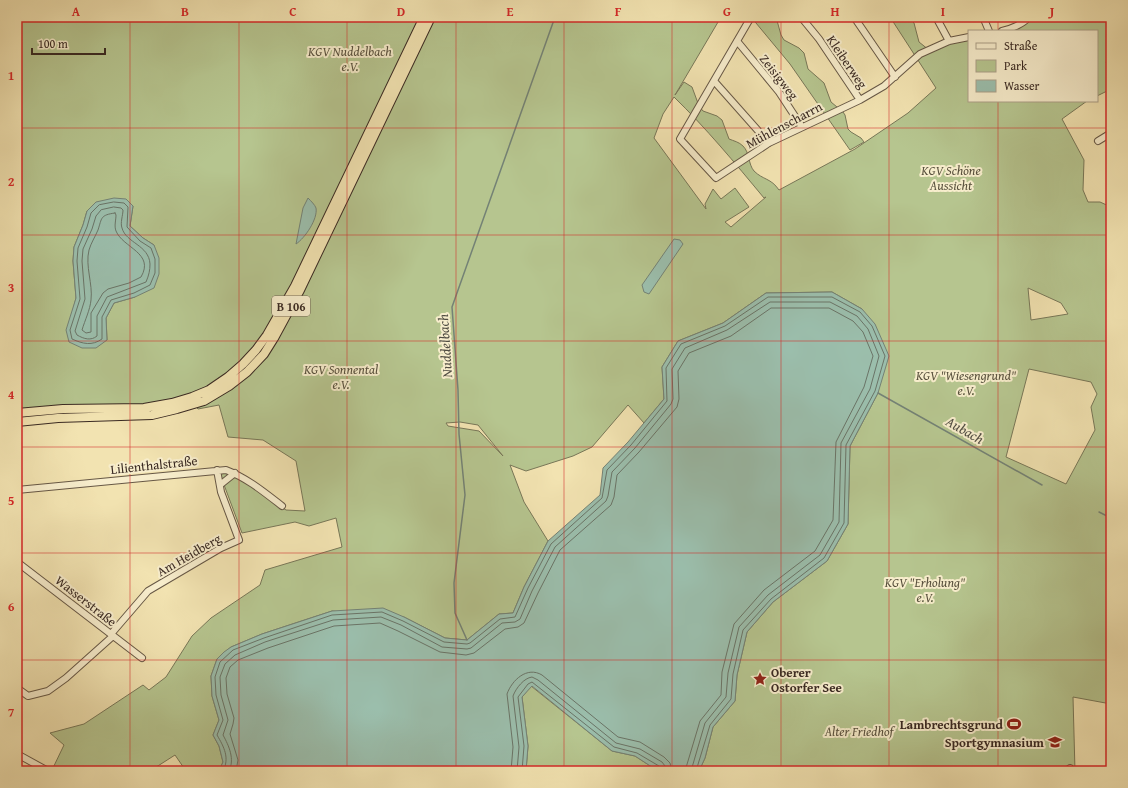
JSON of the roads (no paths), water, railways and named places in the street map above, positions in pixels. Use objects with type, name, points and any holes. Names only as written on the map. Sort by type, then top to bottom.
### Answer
[{"type":"highway","name":"B 106","points":[[17,413],[63,409],[144,408],[172,403],[209,390],[244,364],[267,335],[295,286],[424,17]]},
{"type":"highway","name":"B 106","points":[[17,422],[58,418],[152,415],[171,411],[204,401],[229,386],[247,372],[264,354],[300,290],[432,17]]},
{"type":"street","name":"Mühlenscharrn","points":[[751,17],[680,139],[716,178],[768,143],[860,100],[884,86],[920,54],[949,41],[968,37]]},
{"type":"street","name":"Kleiberweg","points":[[801,17],[860,100]]},
{"type":"street","points":[[854,17],[895,77]]},
{"type":"street","points":[[936,17],[949,41]]},
{"type":"street","points":[[983,17],[988,30]]},
{"type":"street","points":[[1008,30],[1026,21],[1029,17]]},
{"type":"street","name":"Zeisigweg","points":[[737,41],[779,92],[802,127]]},
{"type":"street","points":[[714,81],[768,143]]},
{"type":"street","points":[[1098,142],[1111,133]]},
{"type":"street","name":"Am Heidberg","points":[[17,688],[28,696],[48,691],[66,678],[112,635],[148,591],[221,548],[239,540],[221,492],[217,470]]},
{"type":"street","name":"Lilienthalstraße","points":[[17,490],[226,470],[251,482],[282,506]]},
{"type":"street","points":[[220,485],[235,473]]},
{"type":"street","name":"Wasserstraße","points":[[17,562],[142,658]]},
{"type":"street","points":[[17,754],[48,771]]},
{"type":"water","points":[[114,198],[126,199],[133,206],[130,226],[143,238],[154,245],[159,258],[159,274],[154,288],[135,297],[114,303],[106,318],[107,340],[96,348],[82,348],[69,342],[66,330],[76,298],[73,261],[74,247],[87,211],[96,202]]},
{"type":"water","points":[[308,198],[316,208],[315,217],[307,233],[296,244],[303,208]]},
{"type":"water","points":[[674,239],[680,240],[683,244],[649,294],[644,292],[642,285]]},
{"type":"water","name":"Oberer Ostorfer See","points":[[832,292],[862,309],[875,324],[889,356],[878,393],[850,446],[848,524],[827,561],[773,602],[747,632],[737,675],[735,701],[713,727],[705,758],[699,771],[658,771],[635,756],[612,751],[532,686],[522,697],[528,746],[526,771],[219,771],[223,762],[219,746],[213,735],[219,720],[212,696],[211,676],[217,659],[224,652],[231,647],[262,634],[332,611],[383,608],[445,638],[467,640],[499,614],[513,613],[524,587],[548,541],[600,495],[603,468],[628,442],[664,399],[662,367],[678,341],[723,323],[766,293]]},
{"type":"waterway","name":"Nuddelbach","points":[[467,640],[455,613],[454,583],[465,495],[459,434],[458,390],[452,307],[555,17]]},
{"type":"waterway","name":"Aubach","points":[[878,393],[1042,485]]},
{"type":"waterway","name":"Aubach","points":[[1099,512],[1111,518]]},
{"type":"railway","points":[[17,766],[25,771]]},
{"type":"place","name":"Oberer Ostorfer See","points":[[760,679]]},
{"type":"place","name":"Lambrechtsgrund","points":[[1014,724]]},
{"type":"place","name":"Sportgymnasium","points":[[1055,742]]},
{"type":"park label","name":"KGV Nuddelbach e.V.","points":[[350,58]]},
{"type":"park label","name":"KGV Schöne Aussicht","points":[[951,178]]},
{"type":"park label","name":"KGV Sonnental e.V.","points":[[341,376]]},
{"type":"park label","name":"KGV \"Wiesengrund\" e.V.","points":[[966,382]]},
{"type":"park label","name":"KGV \"Erholung\" e.V.","points":[[925,590]]},
{"type":"park label","name":"Alter Friedhof","points":[[859,731]]}]
